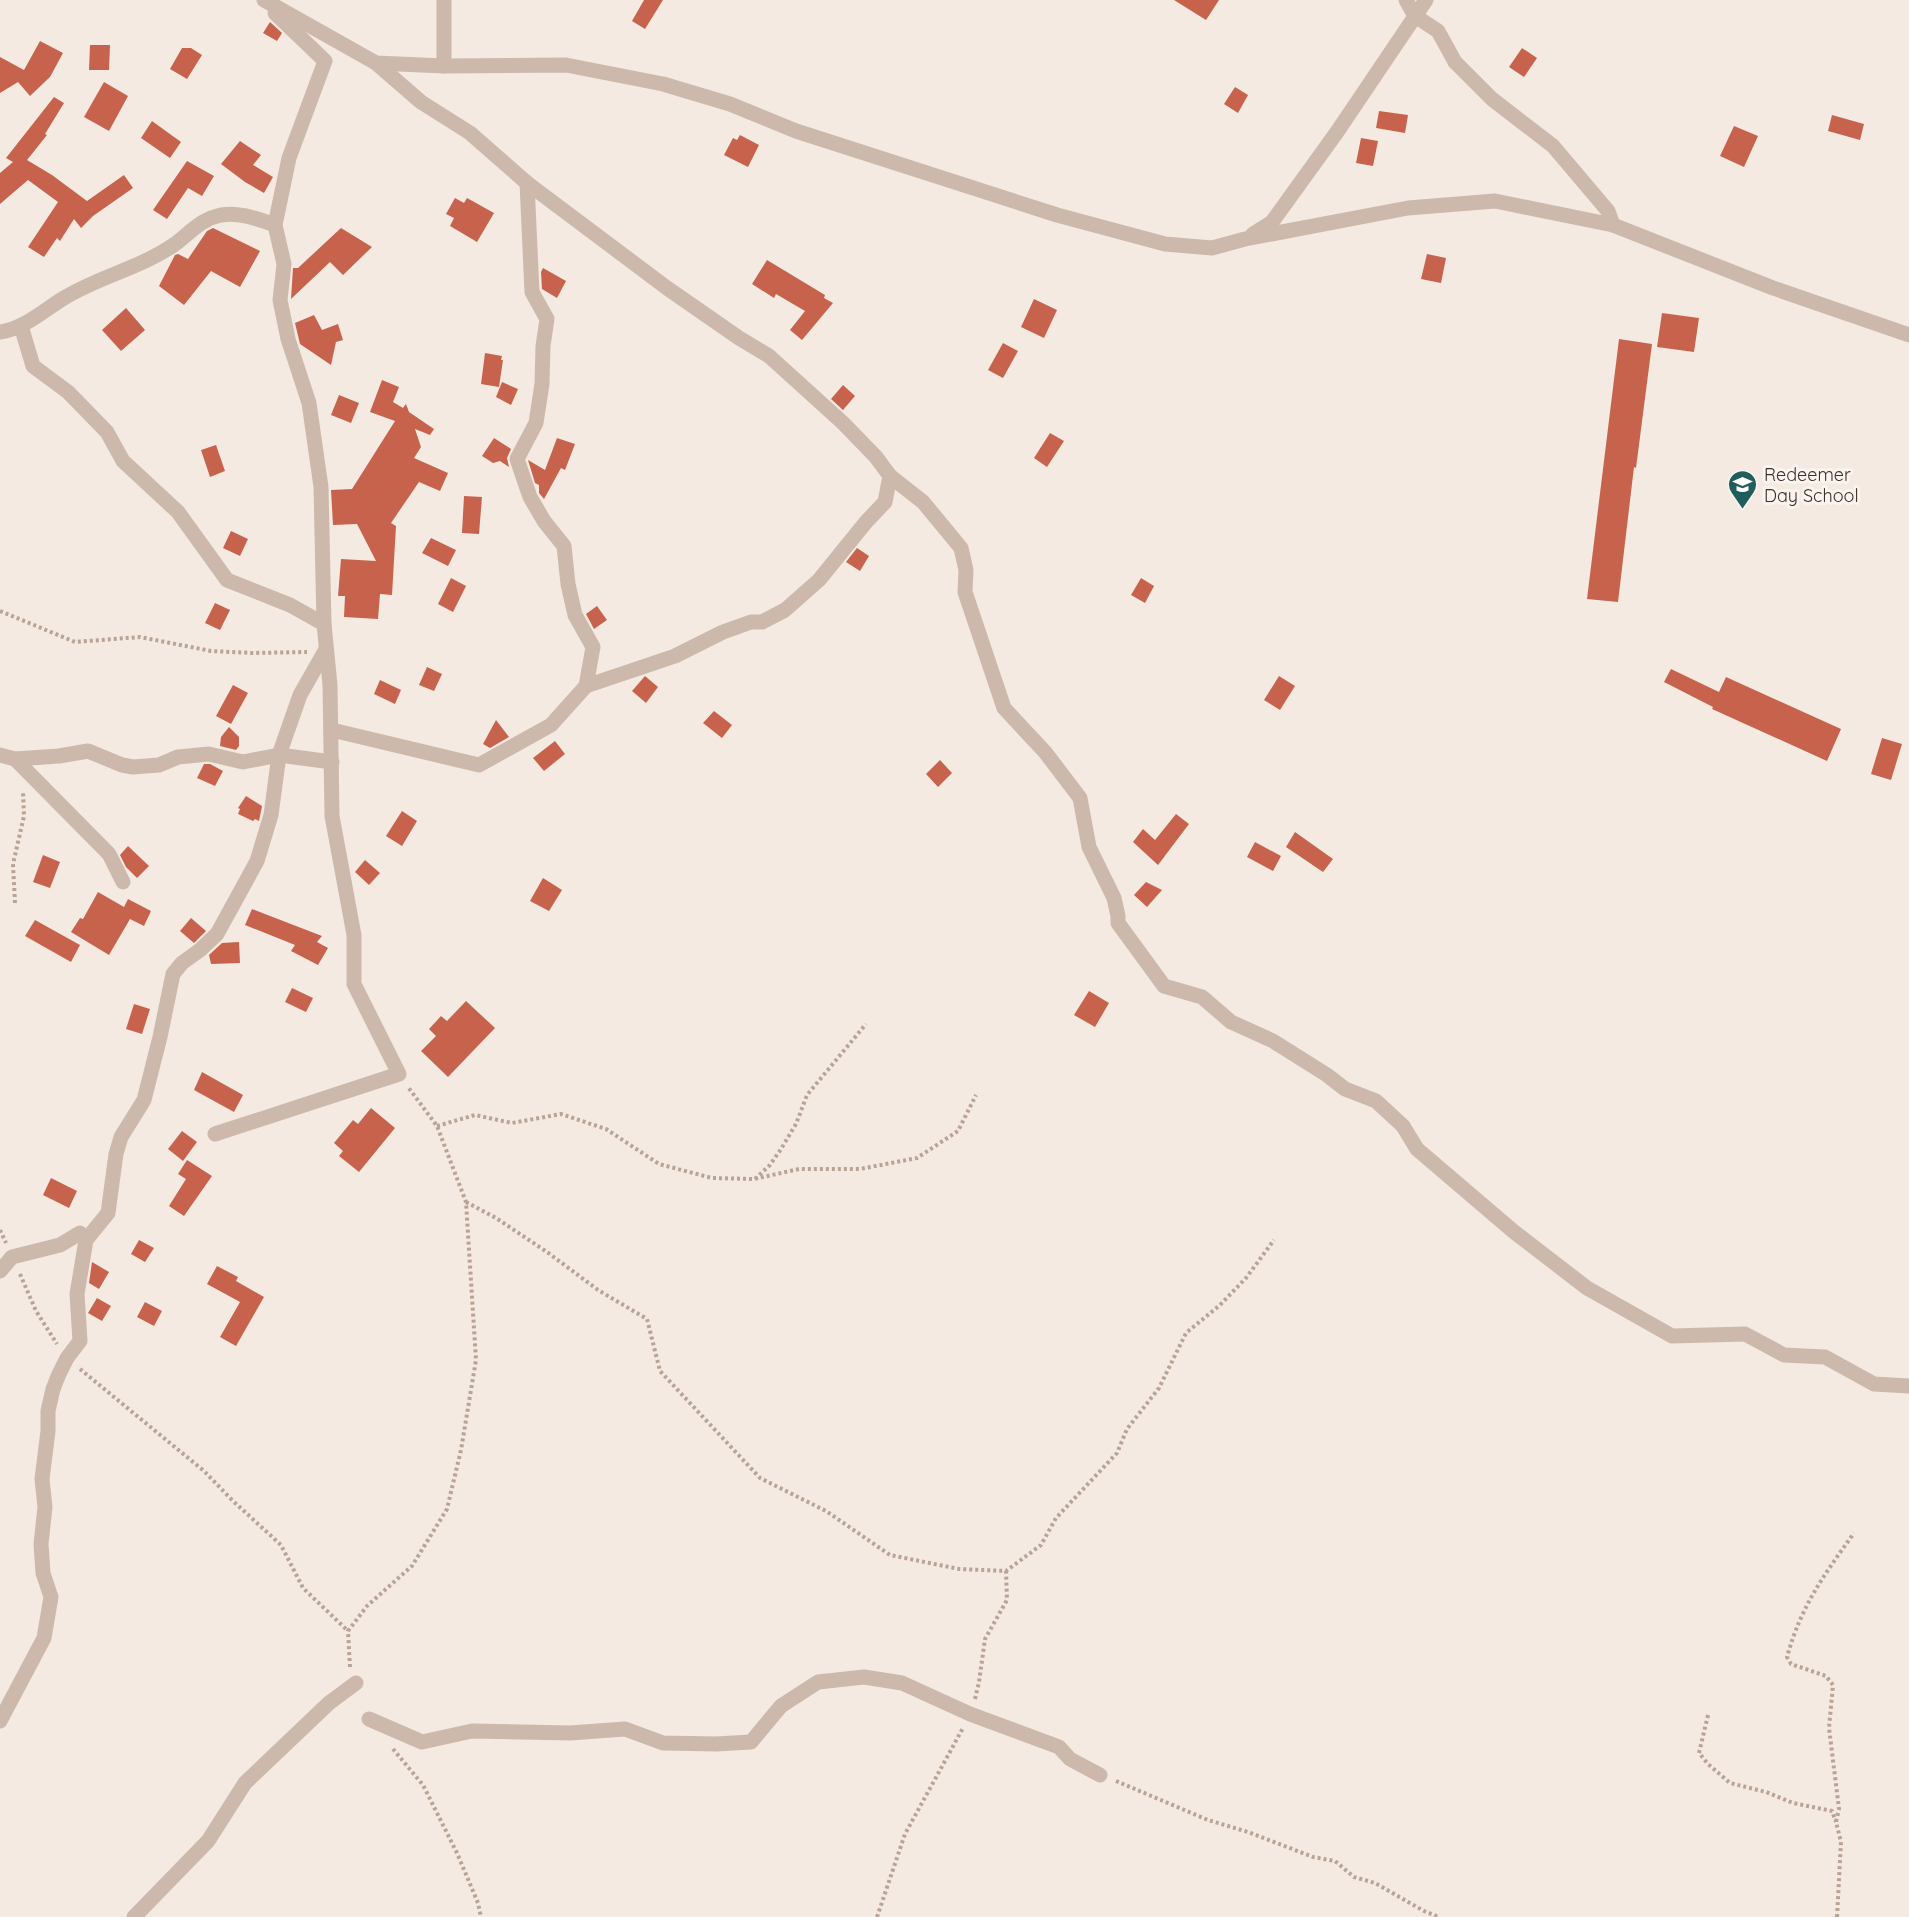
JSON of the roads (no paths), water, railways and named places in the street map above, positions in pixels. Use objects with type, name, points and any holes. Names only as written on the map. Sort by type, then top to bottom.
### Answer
[{"type":"street","points":[[263,0],[376,63],[421,102],[470,133],[527,183],[667,288],[738,338],[769,356],[843,423],[876,457],[890,476],[923,502],[961,548],[966,570],[965,592],[1004,708],[1045,752],[1080,798],[1089,847],[1114,898],[1118,923],[1164,986],[1202,997],[1231,1022],[1273,1041],[1328,1075],[1345,1089],[1376,1101],[1403,1126],[1417,1149],[1513,1231],[1587,1288],[1672,1335],[1745,1334],[1784,1355],[1825,1357],[1875,1384],[1909,1386]]},
{"type":"street","points":[[215,1134],[399,1074],[354,984],[354,935],[332,816],[332,730],[330,685],[325,651],[321,487],[309,403],[288,339],[280,300],[284,264],[275,225],[289,159],[325,62],[263,0]]},
{"type":"street","points":[[444,0],[444,66]]},
{"type":"street","points":[[1406,0],[1415,16],[1438,31],[1455,62],[1492,99],[1553,146],[1608,211],[1613,225]]},
{"type":"street","points":[[1245,239],[1272,222],[1337,132],[1426,0]]},
{"type":"street","points":[[376,63],[444,66],[566,65],[663,84],[730,104],[796,131],[1058,215],[1165,244],[1212,248],[1245,239],[1408,208],[1496,201],[1613,225],[1773,288],[1909,335]]},
{"type":"street","points":[[527,183],[532,292],[547,319],[543,346],[542,384],[536,423],[517,459],[530,497],[544,521],[564,546],[568,584],[575,615],[593,647],[586,686]]},
{"type":"street","points":[[0,332],[21,326],[75,292],[135,267],[176,244],[201,221],[221,215],[241,214],[275,225]]},
{"type":"street","points":[[21,326],[33,366],[68,392],[107,432],[123,461],[178,513],[227,580],[290,605],[324,624]]},
{"type":"street","points":[[332,730],[479,765],[551,725],[586,686],[675,656],[723,632],[751,622],[762,622],[785,610],[819,580],[885,502],[890,476]]},
{"type":"street","points":[[0,1721],[44,1638],[51,1597],[43,1573],[41,1544],[45,1507],[42,1479],[48,1411],[52,1389],[67,1358],[80,1341],[77,1294],[86,1240],[108,1213],[118,1146],[121,1137],[144,1100],[173,974],[182,963],[217,934],[257,861],[271,815],[279,755],[300,695],[325,651]]},
{"type":"street","points":[[12,760],[88,751],[122,765],[133,767],[159,765],[178,757],[209,754],[243,762],[279,755],[332,762]]},
{"type":"street","points":[[12,760],[109,854],[123,882]]},
{"type":"street","points":[[0,1270],[12,1257],[60,1245],[80,1233]]},
{"type":"street","points":[[369,1719],[422,1742],[472,1731],[570,1733],[625,1729],[663,1743],[751,1742],[781,1706],[818,1682],[864,1677],[902,1683],[970,1714],[1059,1748],[1070,1759],[1100,1775]]},
{"type":"street","points":[[134,1917],[208,1840],[244,1783],[329,1703],[356,1683]]},
{"type":"place","name":"Redeemer Day School","points":[[1743,510]]}]
